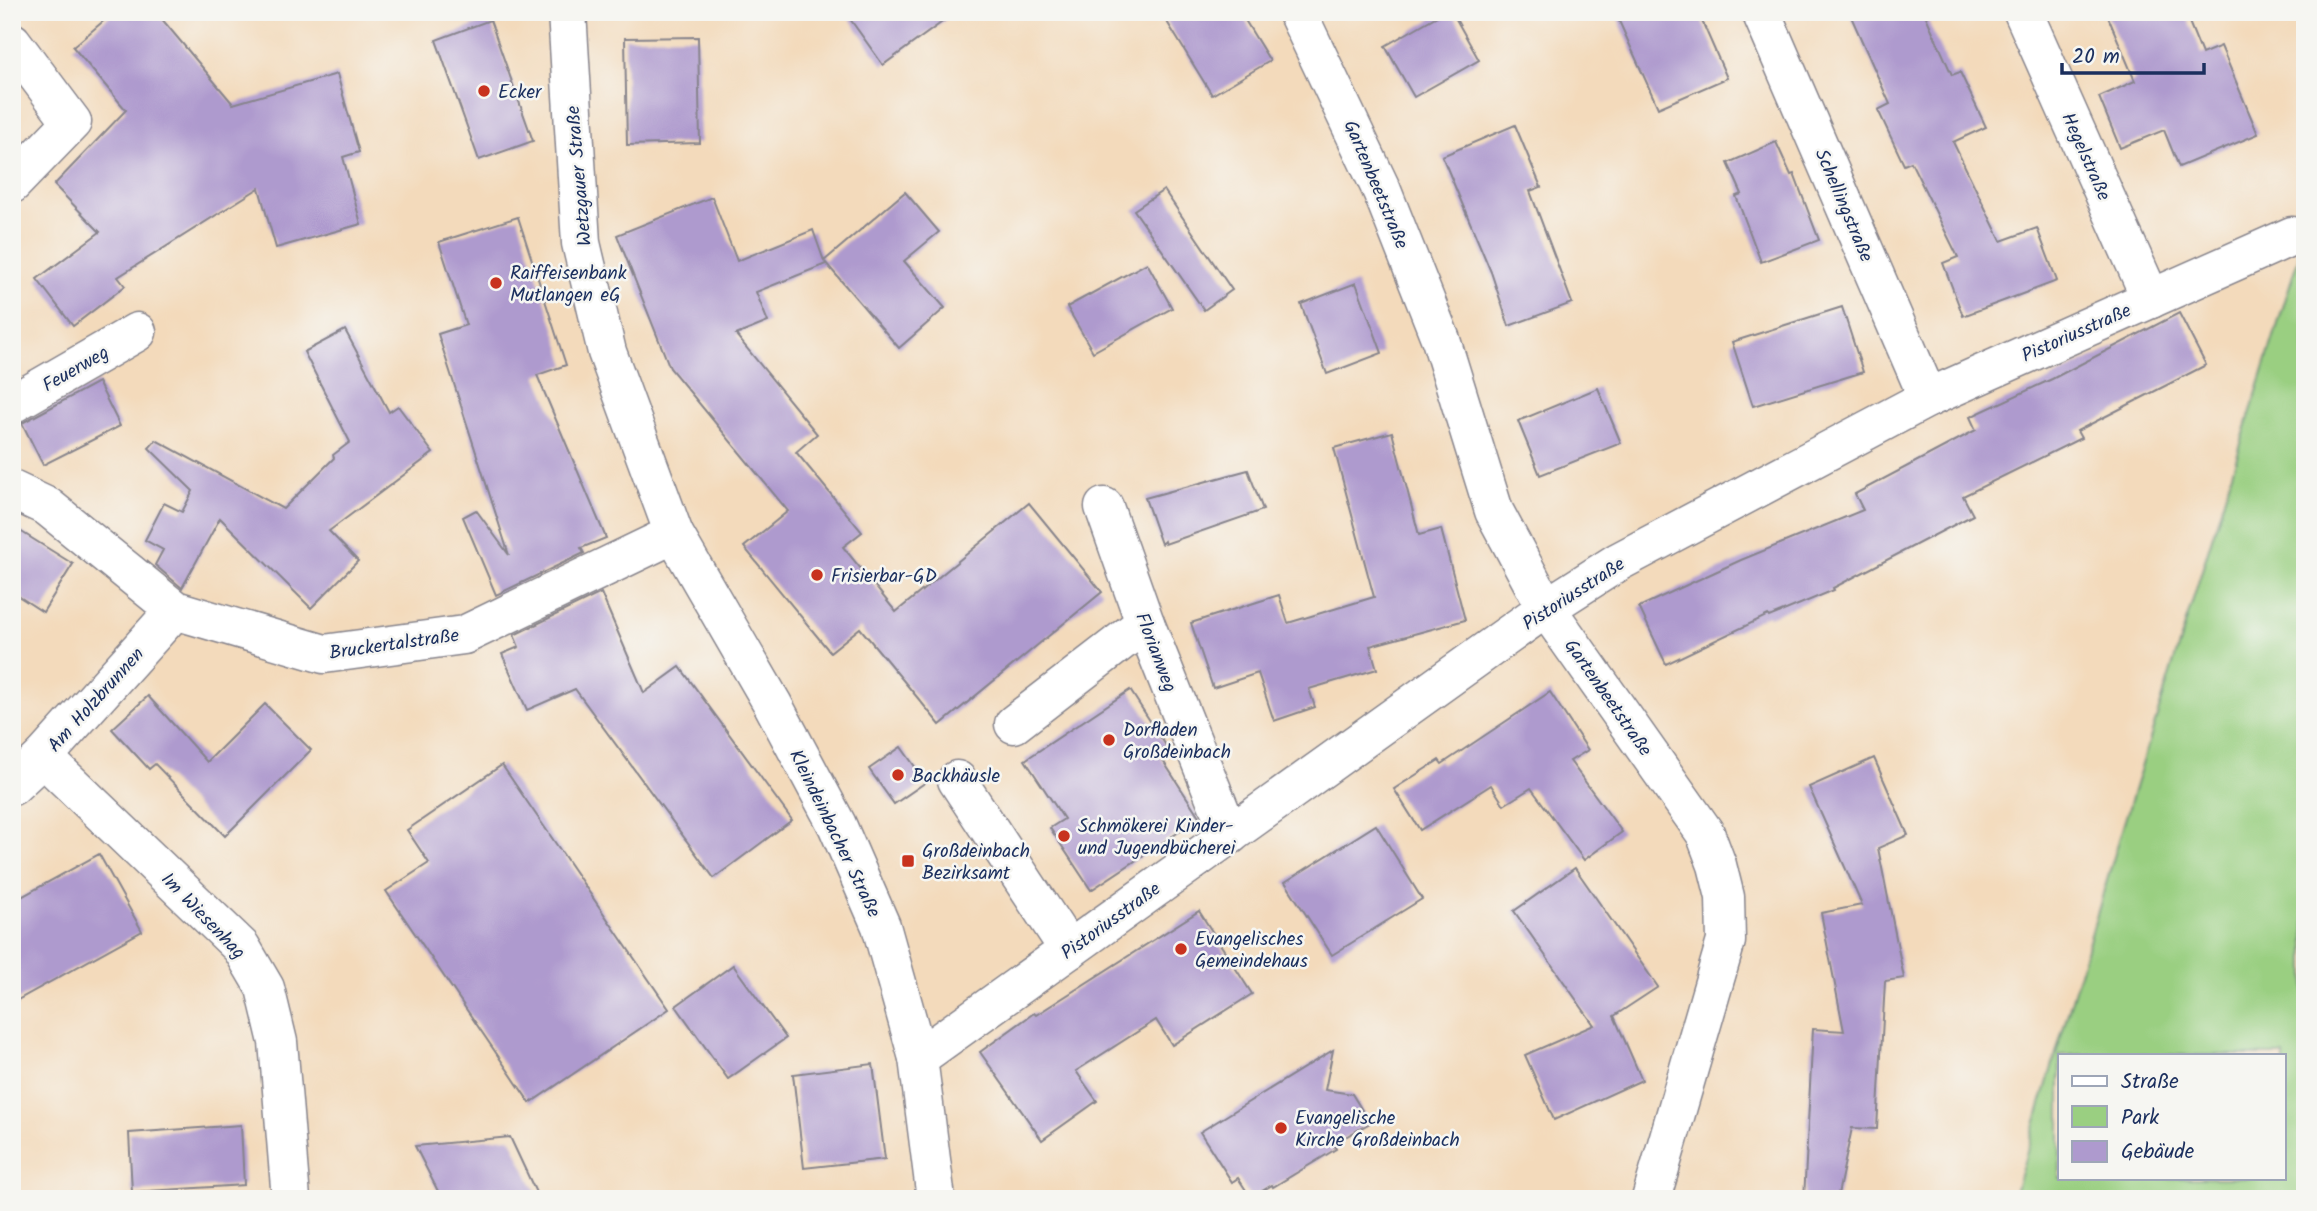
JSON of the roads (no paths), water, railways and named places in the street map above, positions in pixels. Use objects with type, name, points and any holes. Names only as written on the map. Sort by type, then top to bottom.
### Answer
[{"type":"street","name":"Wetzgauer Straße","points":[[567,12],[581,243],[607,352],[674,534]]},
{"type":"street","name":"Gartenbeetstraße","points":[[1297,12],[1382,191],[1431,315],[1494,511],[1546,608],[1705,834],[1717,865],[1725,897],[1726,941],[1651,1199]]},
{"type":"street","name":"Schellingstraße","points":[[1761,12],[1928,398]]},
{"type":"street","name":"Hegelstraße","points":[[2023,12],[2151,299]]},
{"type":"street","points":[[12,42],[72,122],[12,184]]},
{"type":"street","name":"Pistoriusstraße","points":[[918,1058],[1546,608],[1618,562],[1928,398],[2292,236]]},
{"type":"street","name":"Feuerweg","points":[[12,404],[137,332]]},
{"type":"street","name":"Bruckertalstraße","points":[[12,490],[48,507],[175,610],[324,654],[464,635],[674,534]]},
{"type":"street","name":"Florianweg","points":[[1104,507],[1145,623],[1230,835]]},
{"type":"street","name":"Kleindeinbacher Straße","points":[[674,534],[772,703],[837,825],[881,926],[918,1058],[936,1199]]},
{"type":"street","name":"Am Holzbrunnen","points":[[12,786],[43,757],[175,610]]},
{"type":"street","points":[[1014,724],[1145,623]]},
{"type":"street","name":"Im Wiesenhag","points":[[43,757],[241,947],[265,988],[278,1042],[291,1199]]},
{"type":"street","points":[[957,780],[1069,950]]},
{"type":"place","name":"Ecker","points":[[484,91]]},
{"type":"place","name":"Raiffeisenbank Mutlangen eG","points":[[496,283]]},
{"type":"place","name":"Frisierbar-GD","points":[[817,575]]},
{"type":"place","name":"Dorfladen Großdeinbach","points":[[1109,740]]},
{"type":"place","name":"Backhäusle","points":[[898,775]]},
{"type":"place","name":"Schmökerei Kinder- und Jugendbücherei","points":[[1064,836]]},
{"type":"place","name":"Großdeinbach Bezirksamt","points":[[908,861]]},
{"type":"place","name":"Evangelisches Gemeindehaus","points":[[1181,949]]},
{"type":"place","name":"Evangelische Kirche Großdeinbach","points":[[1281,1128]]}]
